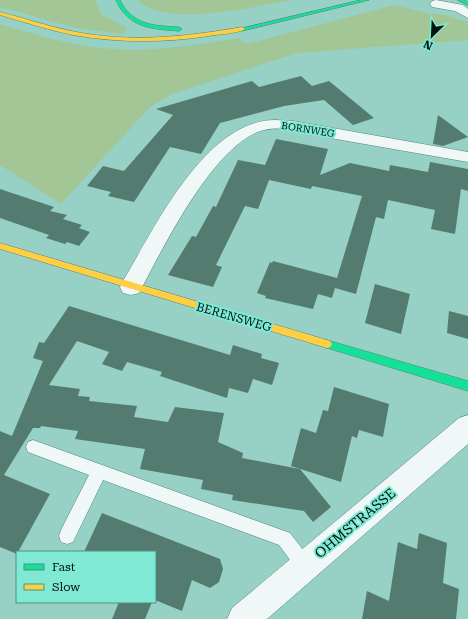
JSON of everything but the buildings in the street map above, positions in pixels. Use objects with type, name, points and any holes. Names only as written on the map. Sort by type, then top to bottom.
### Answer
[{"type":"main road","points":[[118,0],[123,12],[141,23],[156,27],[201,29],[245,22],[335,0]]},
{"type":"main road","points":[[0,13],[72,33],[109,39],[148,41],[178,39],[220,33],[367,0]]},
{"type":"main road","points":[[460,0],[468,4]]},
{"type":"main road","name":"BERENSWEG","points":[[0,246],[131,287],[468,386]]},
{"type":"street","points":[[436,4],[459,8],[468,14]]},
{"type":"street","name":"BORNWEG","points":[[131,287],[196,177],[216,155],[236,138],[258,126],[277,124],[293,126],[468,157]]},
{"type":"street","name":"OHMSTRASSE","points":[[254,615],[305,566],[468,427]]},
{"type":"lane","points":[[33,447],[284,539],[305,566]]},
{"type":"lane","points":[[67,536],[100,472]]},
{"type":"green space","points":[[0,0],[95,0],[102,15],[128,28],[122,34],[76,28],[0,7]]},
{"type":"green space","points":[[138,0],[292,0],[235,10],[189,14],[168,13],[151,9]]},
{"type":"green space","points":[[394,5],[431,14],[445,15],[468,22],[468,40],[297,53],[172,94],[150,107],[61,204],[0,165],[0,24],[80,45],[100,48],[139,50],[179,47],[238,38],[247,44]]},
{"type":"traffic: fast","points":[[118,0],[122,9],[134,20],[142,24],[160,28],[179,29]]},
{"type":"traffic: fast","points":[[242,29],[367,0]]},
{"type":"traffic: fast","points":[[460,0],[468,4]]},
{"type":"traffic: fast","points":[[327,344],[468,386]]},
{"type":"traffic: slow","points":[[0,13],[41,26],[103,38],[142,40],[183,38],[242,29]]},
{"type":"traffic: slow","points":[[0,246],[327,344]]}]
